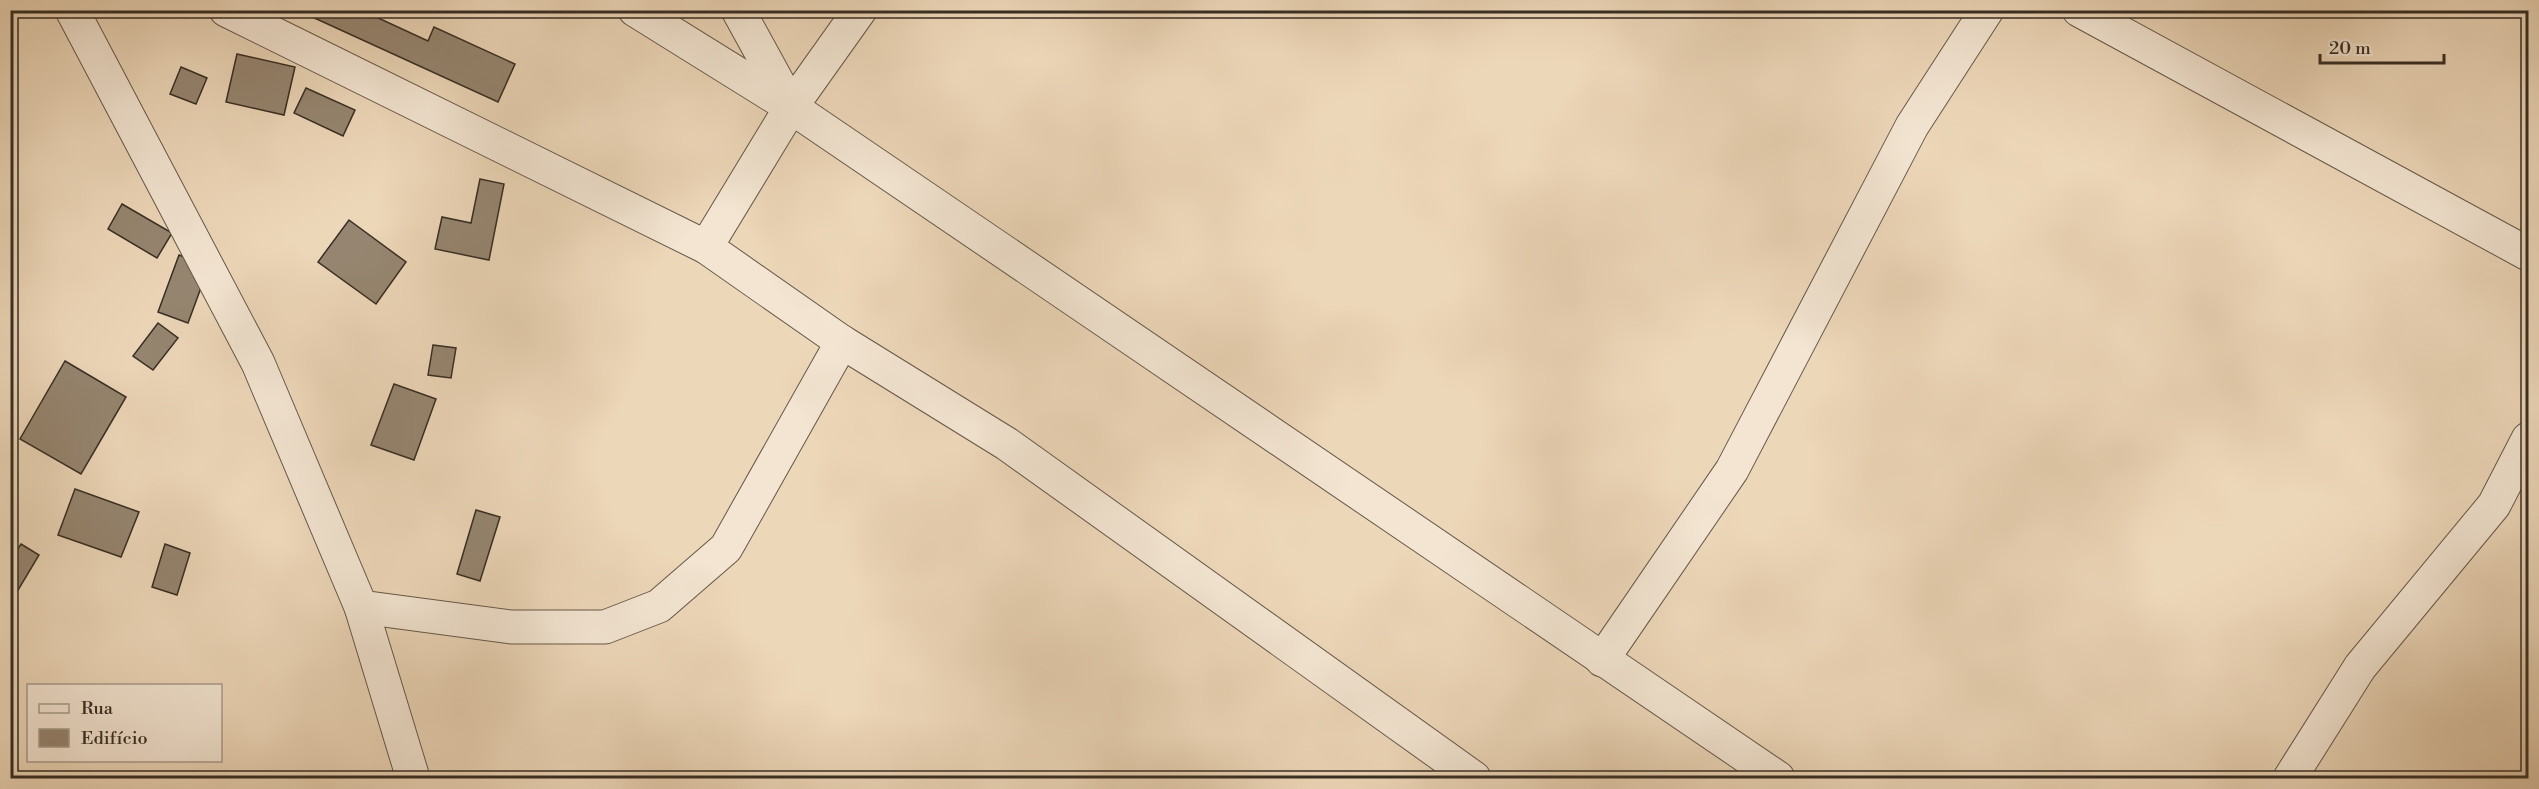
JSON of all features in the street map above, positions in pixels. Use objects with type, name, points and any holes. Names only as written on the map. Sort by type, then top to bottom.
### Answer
[{"type":"street","points":[[72,10],[258,363],[361,607],[413,778]]},
{"type":"street","points":[[226,10],[706,247],[842,342],[1007,444],[1474,778]]},
{"type":"street","points":[[635,10],[791,107],[1778,778]]},
{"type":"street","points":[[738,10],[791,107]]},
{"type":"street","points":[[706,247],[791,107],[860,10]]},
{"type":"street","points":[[1602,660],[1732,470],[1912,126],[1987,10]]},
{"type":"street","points":[[2079,10],[2529,254]]},
{"type":"street","points":[[361,607],[511,627],[605,627],[659,606],[726,548],[842,342]]},
{"type":"street","points":[[2290,778],[2360,667],[2494,505],[2529,439]]},
{"type":"building","points":[[297,10],[361,10],[428,41],[434,27],[515,64],[498,102]]},
{"type":"building","points":[[237,54],[295,67],[284,115],[226,102]]},
{"type":"building","points":[[181,67],[207,78],[196,104],[170,94]]},
{"type":"building","points":[[306,88],[355,110],[343,136],[294,113]]},
{"type":"building","points":[[480,179],[504,184],[489,260],[435,249],[442,217],[471,223]]},
{"type":"building","points":[[122,204],[172,233],[157,258],[108,229]]},
{"type":"building","points":[[349,220],[406,262],[376,304],[318,262]]},
{"type":"building","points":[[179,255],[209,266],[188,323],[158,312]]},
{"type":"building","points":[[158,323],[178,338],[153,370],[133,356]]},
{"type":"building","points":[[433,345],[456,348],[451,378],[428,375]]},
{"type":"building","points":[[65,361],[126,397],[81,474],[20,439]]},
{"type":"building","points":[[394,384],[436,399],[414,460],[371,445]]},
{"type":"building","points":[[75,489],[139,512],[121,557],[58,535]]},
{"type":"building","points":[[476,510],[500,517],[480,581],[457,574]]},
{"type":"building","points":[[21,544],[39,555],[11,602],[10,561]]},
{"type":"building","points":[[165,544],[190,553],[177,595],[152,587]]}]
